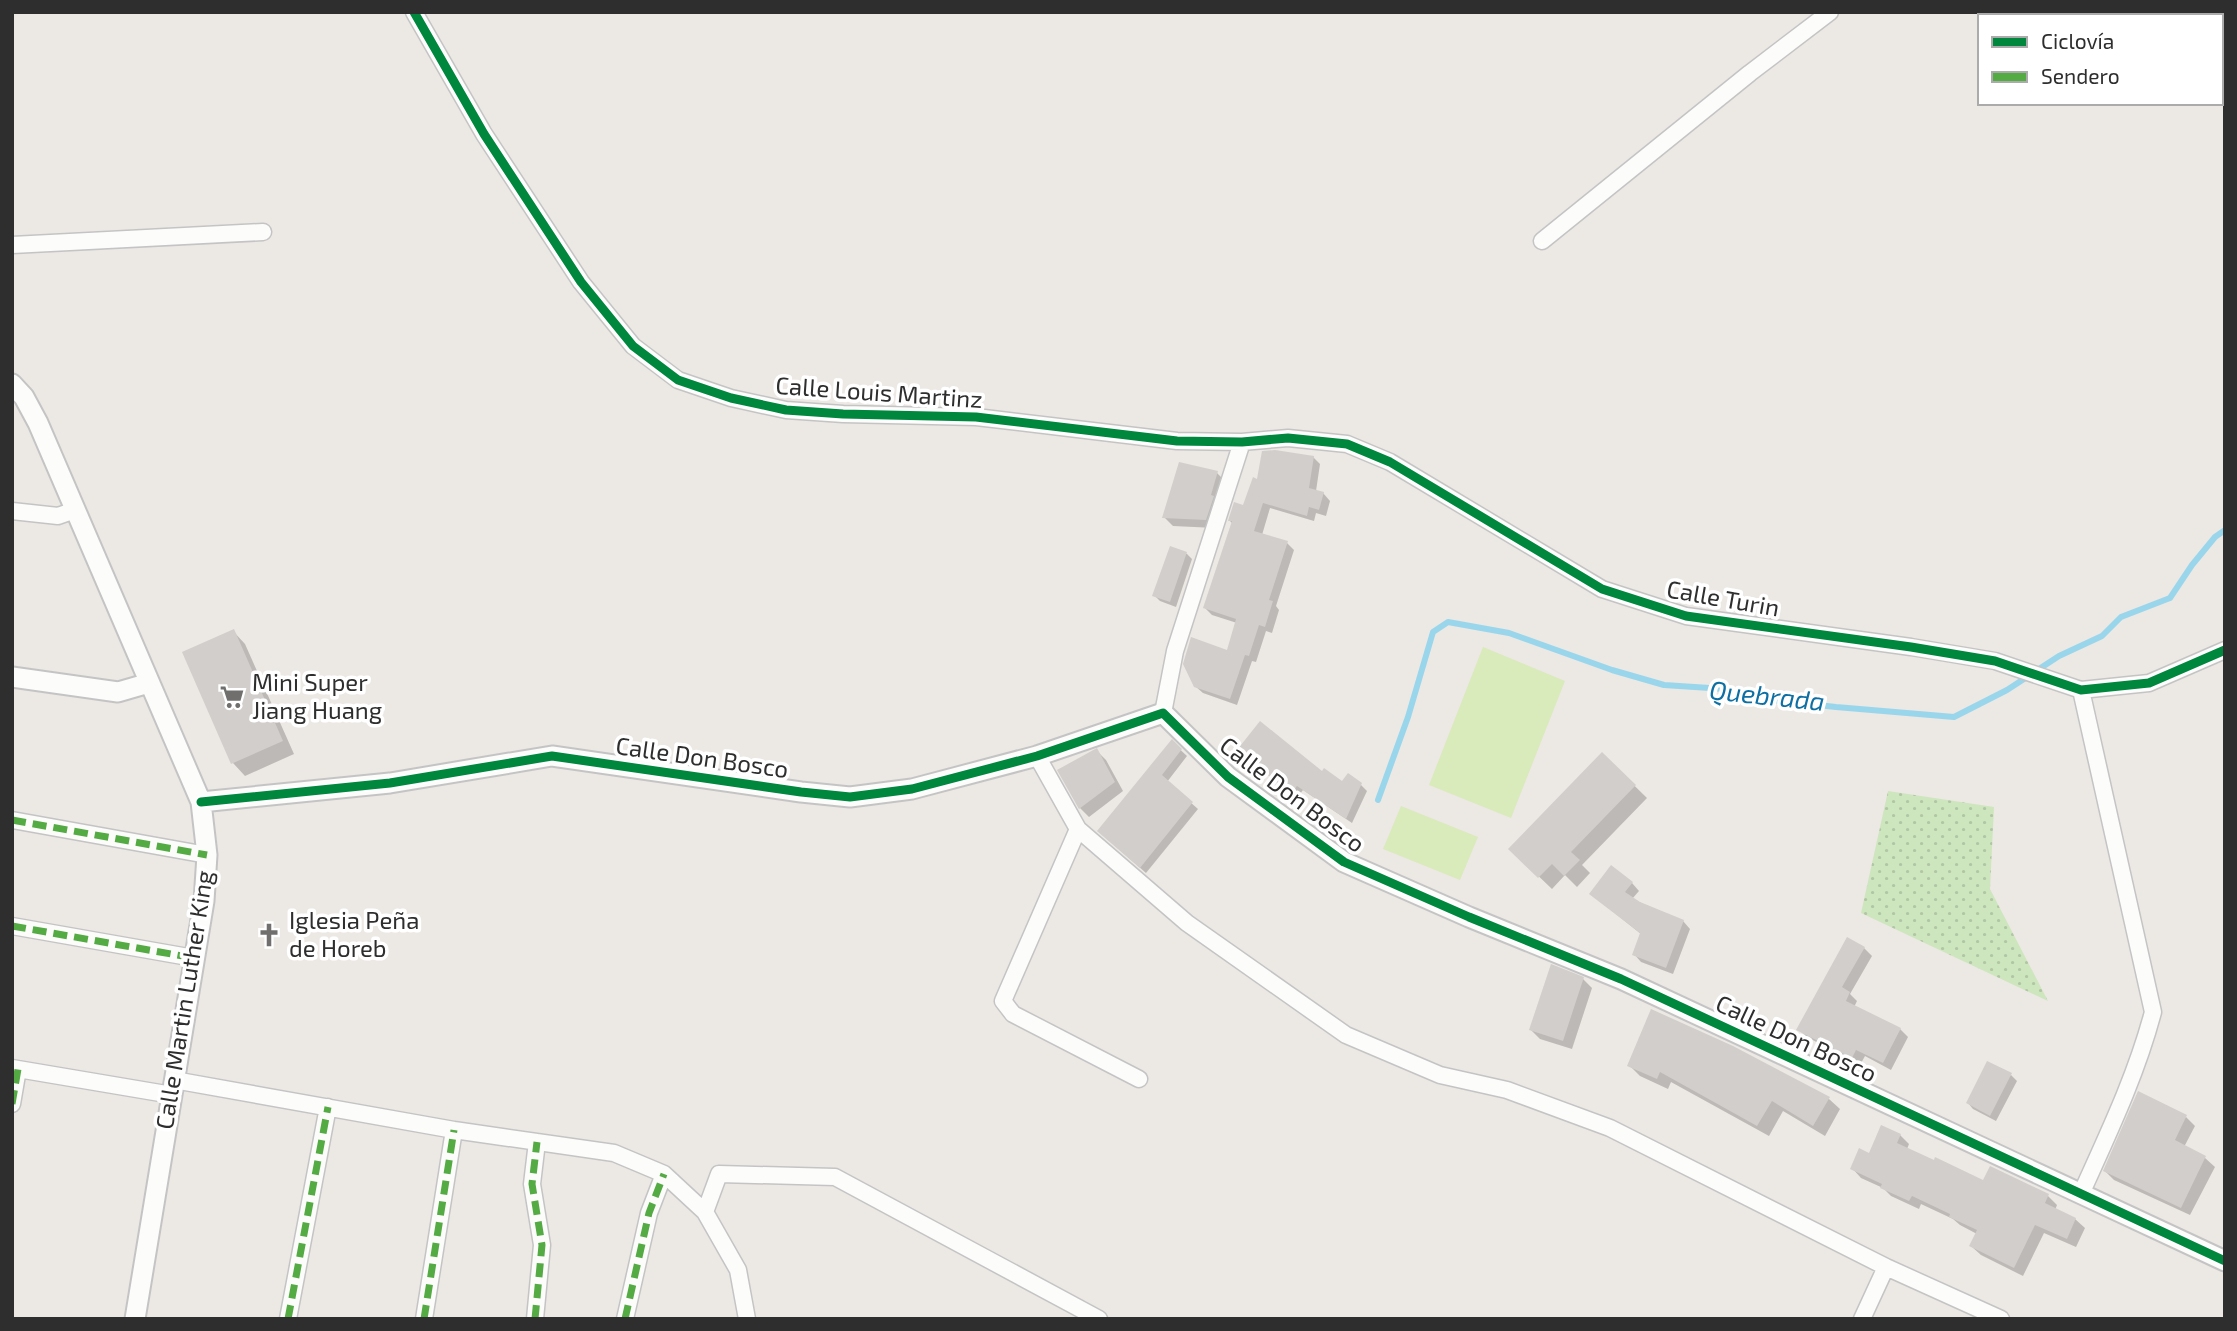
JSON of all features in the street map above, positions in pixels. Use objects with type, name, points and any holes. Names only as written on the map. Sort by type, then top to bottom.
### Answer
[{"type":"street","name":"Calle Louis Martinz","points":[[414,12],[484,134],[581,282],[633,346],[678,380],[731,398],[786,410],[976,417],[1177,441],[1242,442]]},
{"type":"street","points":[[1542,241],[1689,121],[1830,12]]},
{"type":"street","points":[[12,245],[263,232]]},
{"type":"street","name":"Calle Martin Luther King","points":[[12,384],[24,397],[38,423],[201,802],[207,855],[204,901],[135,1319]]},
{"type":"street","name":"Calle Turin","points":[[1242,442],[1288,438],[1347,444],[1390,462],[1602,589],[1686,616],[1994,661],[2081,690],[2149,683],[2225,650]]},
{"type":"street","points":[[1163,713],[1175,650],[1242,442]]},
{"type":"street","points":[[12,511],[50,517],[75,510]]},
{"type":"street","points":[[12,677],[118,692],[149,683]]},
{"type":"street","points":[[2081,690],[2153,1012],[2143,1051],[2081,1194]]},
{"type":"street","name":"Calle Don Bosco","points":[[201,802],[390,783],[552,756],[850,797],[912,789],[1037,756],[1163,713],[1228,777],[1345,862],[1469,917],[1621,979],[2225,1261]]},
{"type":"street","points":[[1037,756],[1078,829],[1187,923],[1346,1035],[1440,1074],[1507,1090],[1610,1128],[1886,1266],[2001,1319]]},
{"type":"street","points":[[12,820],[207,855]]},
{"type":"street","points":[[1078,829],[1003,1002],[1013,1014],[1139,1079]]},
{"type":"street","points":[[12,926],[194,958]]},
{"type":"street","points":[[12,1104],[15,1069],[327,1107],[454,1130],[614,1153],[664,1174],[705,1212],[738,1270],[747,1319]]},
{"type":"street","points":[[288,1319],[327,1107]]},
{"type":"street","points":[[424,1319],[454,1130]]},
{"type":"street","points":[[534,1319],[542,1245],[532,1184],[537,1142]]},
{"type":"street","points":[[625,1319],[649,1213],[664,1174]]},
{"type":"street","points":[[705,1212],[719,1174],[835,1177],[1099,1319]]},
{"type":"street","points":[[1862,1319],[1886,1266]]},
{"type":"green space","points":[[1483,647],[1565,681],[1511,818],[1429,785]]},
{"type":"green space","points":[[1888,791],[1994,807],[1990,889],[2048,1001],[1861,913]]},
{"type":"green space","points":[[1401,806],[1478,837],[1460,880],[1383,849]]},
{"type":"building","points":[[1275,450],[1314,456],[1309,488],[1324,492],[1319,510],[1309,507],[1307,516],[1263,503],[1254,531],[1288,541],[1269,600],[1273,601],[1265,627],[1259,625],[1230,699],[1194,687],[1183,664],[1191,637],[1227,650],[1236,619],[1203,608],[1232,521],[1228,521],[1234,502],[1243,505],[1253,477],[1257,479],[1262,451]]},
{"type":"building","points":[[1179,462],[1218,471],[1206,520],[1162,518]]},
{"type":"building","points":[[1170,546],[1187,552],[1170,602],[1152,596]]},
{"type":"building","name":"Mini Super Jiang Huang","points":[[234,629],[283,741],[231,764],[182,652]]},
{"type":"building","points":[[1260,721],[1322,771],[1324,768],[1342,781],[1348,773],[1362,783],[1346,819],[1297,786],[1291,794],[1237,750]]},
{"type":"building","points":[[1172,739],[1182,749],[1162,775],[1193,802],[1140,868],[1097,831]]},
{"type":"building","points":[[1097,748],[1115,782],[1079,809],[1057,770]]},
{"type":"building","points":[[1602,752],[1636,785],[1571,852],[1580,860],[1564,876],[1552,864],[1538,878],[1508,849]]},
{"type":"building","points":[[1611,865],[1633,882],[1625,892],[1640,902],[1684,920],[1666,968],[1632,955],[1640,933],[1589,894]]},
{"type":"building","points":[[1847,937],[1865,947],[1842,987],[1850,992],[1846,1001],[1901,1028],[1883,1063],[1856,1050],[1852,1058],[1796,1030]]},
{"type":"building","points":[[1551,964],[1584,977],[1563,1041],[1529,1030]]},
{"type":"building","points":[[1651,1009],[1733,1046],[1830,1097],[1813,1126],[1772,1101],[1757,1126],[1660,1072],[1657,1079],[1627,1066]]},
{"type":"building","points":[[1987,1061],[2012,1073],[1990,1116],[1966,1103]]},
{"type":"building","points":[[2138,1091],[2187,1115],[2175,1140],[2206,1156],[2181,1208],[2103,1171]]},
{"type":"building","points":[[1881,1125],[1901,1134],[1897,1143],[1934,1160],[1935,1157],[1983,1180],[1990,1166],[2049,1194],[2045,1203],[2076,1218],[2067,1239],[2035,1225],[2014,1268],[1969,1246],[1977,1230],[1912,1196],[1909,1201],[1880,1188],[1882,1184],[1850,1169],[1859,1148],[1869,1153]]},
{"type":"waterway","name":"Quebrada","points":[[1378,800],[1408,717],[1433,632],[1448,622],[1509,633],[1612,670],[1664,685],[1725,689],[1763,699],[1954,717],[2007,690],[2059,656],[2102,636],[2121,617],[2170,598],[2192,565],[2215,537],[2225,530]]},
{"type":"marked path","points":[[12,820],[207,855]]},
{"type":"marked path","points":[[12,926],[194,958]]},
{"type":"marked path","points":[[12,1104],[18,1069]]},
{"type":"marked path","points":[[288,1319],[328,1107]]},
{"type":"marked path","points":[[424,1319],[454,1130]]},
{"type":"marked path","points":[[535,1319],[542,1245],[532,1184],[537,1142]]},
{"type":"marked path","points":[[625,1319],[649,1213],[664,1174]]},
{"type":"cycle path","points":[[414,12],[484,134],[581,282],[633,346],[678,380],[731,398],[786,410],[976,417],[1177,441],[1242,442],[1288,438],[1347,444],[1390,462],[1602,589],[1686,616],[1995,661],[2081,690],[2149,683],[2225,650]]},
{"type":"cycle path","points":[[201,802],[390,783],[552,756],[850,797],[912,789],[1037,756],[1163,713],[1228,777],[1344,862],[1621,979],[2225,1261]]},
{"type":"place","name":"Mini Super Jiang Huang","points":[[232,697]]},
{"type":"place","name":"Iglesia Peña de Horeb","points":[[269,935]]}]
